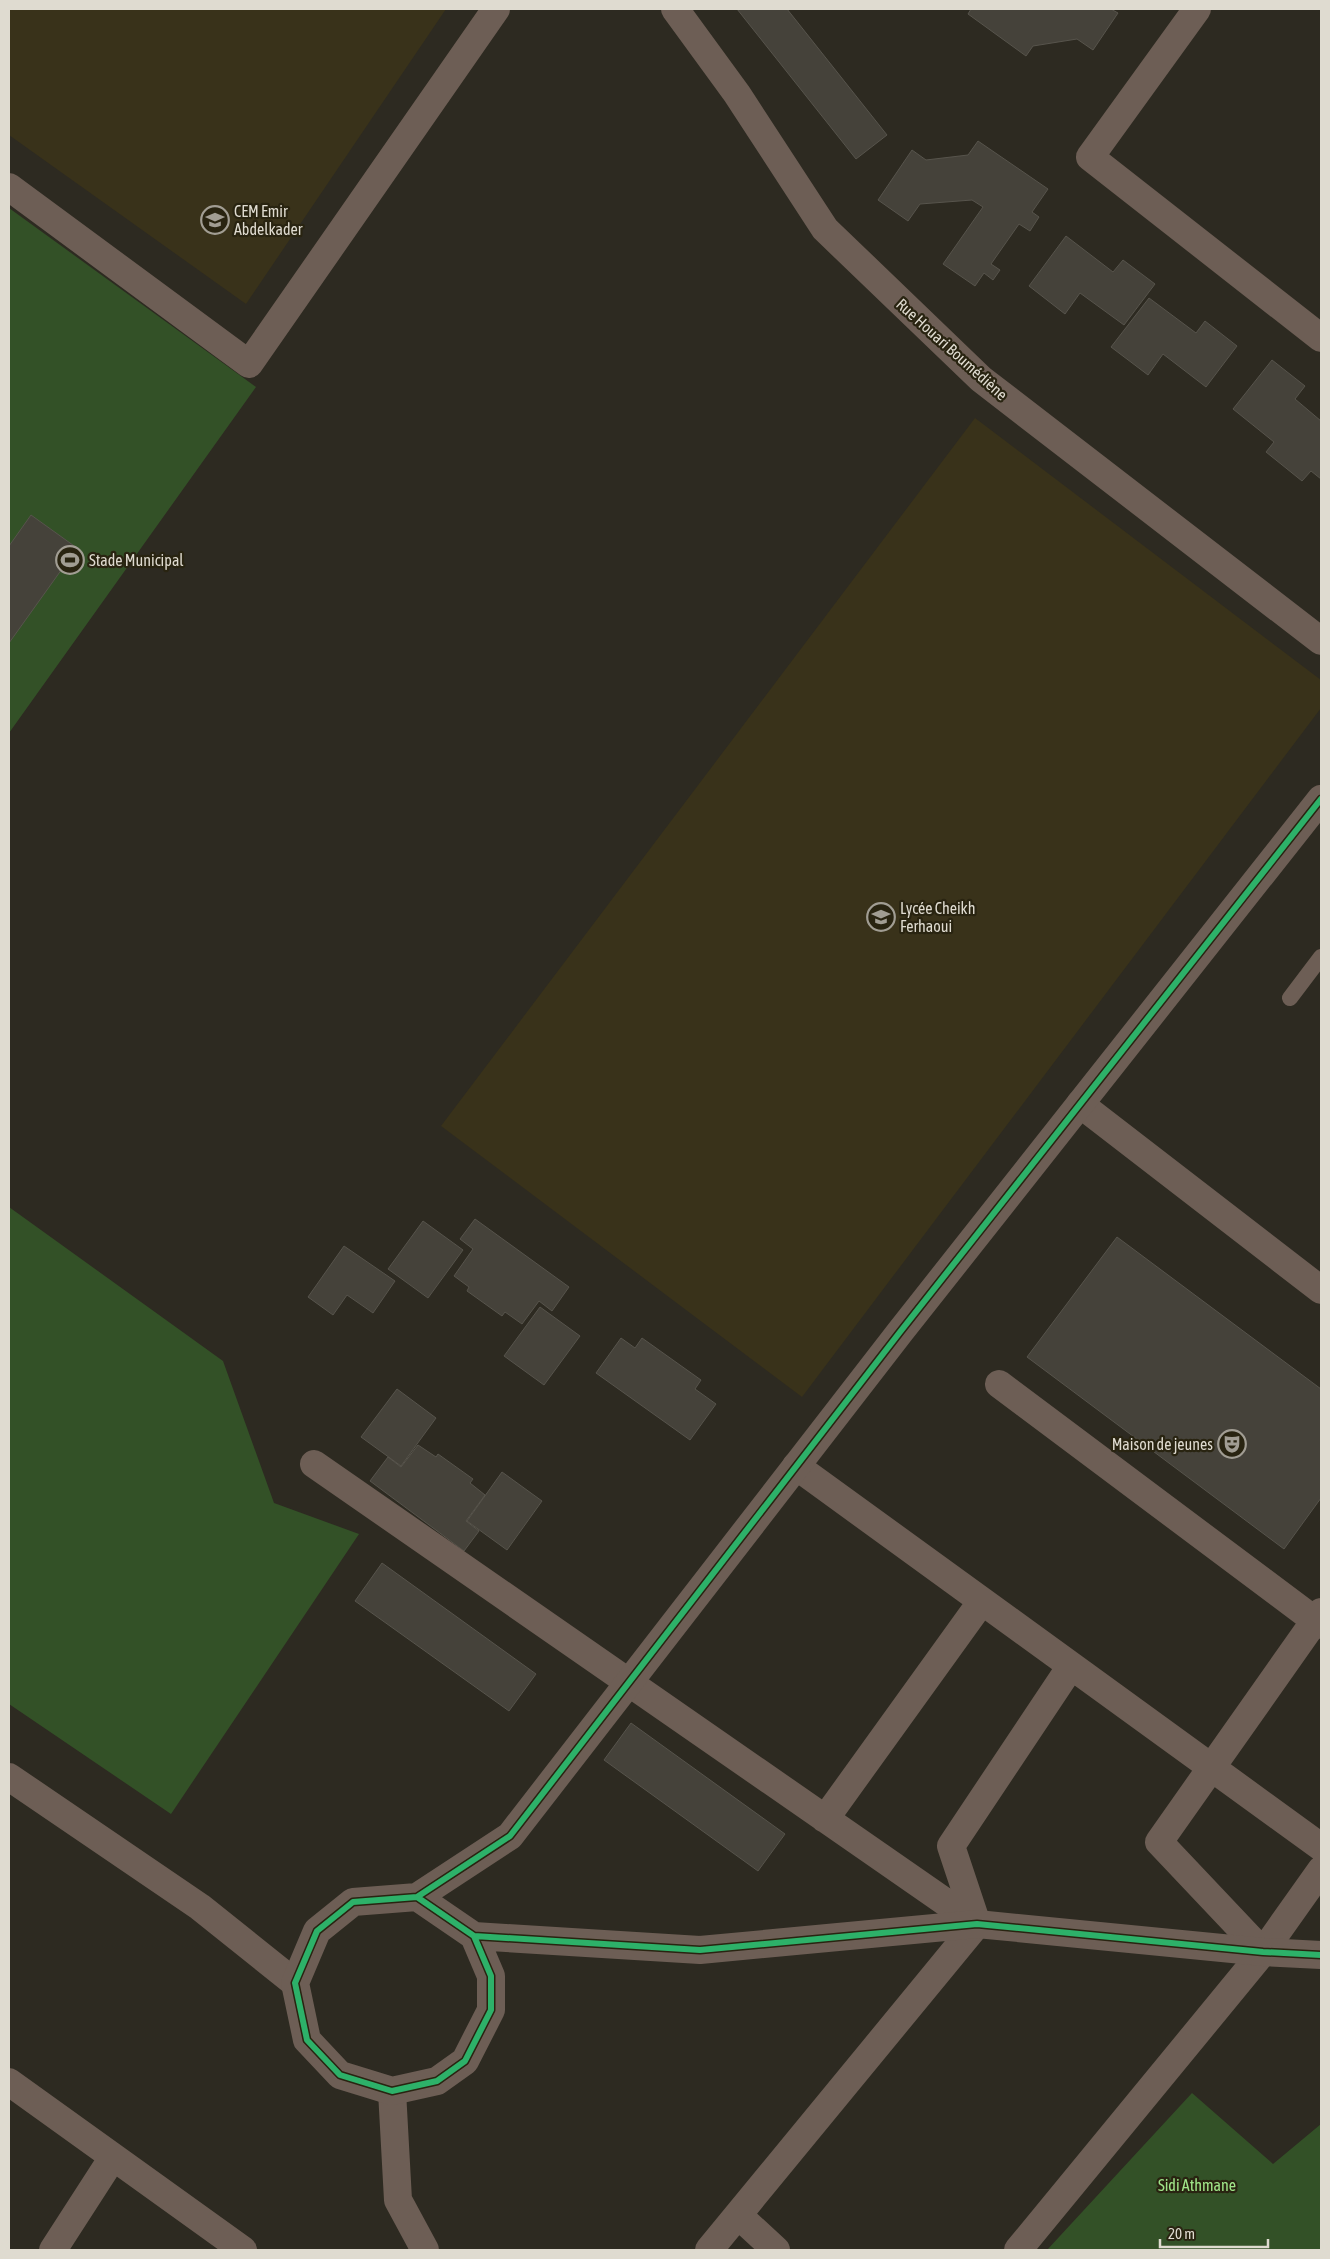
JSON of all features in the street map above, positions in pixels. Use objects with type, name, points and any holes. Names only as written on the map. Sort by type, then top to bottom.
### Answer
[{"type":"street","points":[[9,187],[249,364],[496,9]]},
{"type":"street","name":"Rue Houari Boumédiène","points":[[674,9],[738,94],[824,229],[981,379],[1321,642]]},
{"type":"street","points":[[1197,9],[1090,157],[1321,338]]},
{"type":"street","points":[[474,1936],[491,1976],[491,2010],[465,2061],[437,2081],[392,2091],[340,2075],[307,2040],[295,1984],[317,1931],[353,1902],[417,1897],[510,1836],[796,1466],[1321,799]]},
{"type":"street","points":[[1080,1104],[1321,1290]]},
{"type":"street","points":[[998,1384],[1319,1619],[1210,1766],[1159,1842],[1263,1952]]},
{"type":"street","points":[[314,1464],[977,1924]]},
{"type":"street","points":[[796,1466],[1321,1847]]},
{"type":"street","points":[[825,1819],[982,1601]]},
{"type":"street","points":[[977,1924],[951,1846],[1071,1666]]},
{"type":"street","points":[[9,1777],[200,1907],[295,1984]]},
{"type":"street","points":[[1018,2250],[1263,1952],[1321,1870]]},
{"type":"street","points":[[417,1897],[474,1936],[700,1950],[977,1924],[1263,1952],[1321,1954]]},
{"type":"street","points":[[709,2250],[977,1924]]},
{"type":"street","points":[[9,2082],[243,2250]]},
{"type":"street","points":[[392,2091],[398,2200],[425,2250]]},
{"type":"street","points":[[53,2250],[113,2157]]},
{"type":"street","points":[[738,2215],[776,2250]]},
{"type":"lane","points":[[1290,998],[1321,957]]},
{"type":"shaded area","name":"CEM Emir Abdelkader","points":[[9,9],[446,9],[246,304],[9,135]]},
{"type":"shaded area","name":"Lycée Cheikh Ferhaoui","points":[[975,418],[1321,680],[1321,708],[802,1397],[441,1126]]},
{"type":"green space","name":"Stade Municipal","points":[[9,208],[256,387],[9,733]]},
{"type":"green space","points":[[9,1207],[223,1361],[274,1503],[359,1534],[171,1814],[9,1704]]},
{"type":"green space","name":"Sidi Athmane","points":[[1192,2093],[1273,2164],[1321,2124],[1321,2250],[1047,2250]]},
{"type":"building","points":[[737,9],[787,9],[887,135],[856,159]]},
{"type":"building","points":[[971,9],[1111,9],[1118,13],[1093,50],[1077,39],[1033,46],[1026,56],[968,14]]},
{"type":"building","points":[[978,141],[1048,189],[1032,212],[1039,217],[1030,231],[1019,224],[991,264],[1000,270],[993,280],[984,273],[975,286],[943,264],[983,207],[972,200],[920,204],[908,221],[878,200],[912,150],[926,160],[968,155]]},
{"type":"building","points":[[1066,236],[1113,272],[1123,260],[1155,284],[1124,325],[1080,293],[1065,314],[1029,286]]},
{"type":"building","points":[[1149,298],[1196,333],[1205,321],[1237,346],[1206,387],[1163,354],[1148,375],[1111,347]]},
{"type":"building","points":[[1272,360],[1305,386],[1295,399],[1321,421],[1321,479],[1311,471],[1302,481],[1266,452],[1274,442],[1233,409]]},
{"type":"building","points":[[31,515],[77,548],[9,643],[9,546]]},
{"type":"building","points":[[475,1219],[569,1287],[552,1311],[539,1301],[522,1324],[505,1312],[502,1316],[467,1291],[469,1287],[454,1276],[473,1249],[460,1239]]},
{"type":"building","points":[[423,1221],[463,1250],[428,1298],[388,1269]]},
{"type":"building","name":"Maison de jeunes","points":[[1117,1237],[1321,1389],[1321,1498],[1284,1549],[1027,1357]]},
{"type":"building","points":[[344,1246],[395,1281],[373,1313],[347,1295],[333,1315],[308,1297]]},
{"type":"building","points":[[540,1307],[580,1336],[544,1385],[504,1356]]},
{"type":"building","points":[[621,1338],[635,1348],[642,1338],[701,1380],[695,1389],[716,1404],[690,1440],[596,1373]]},
{"type":"building","points":[[397,1389],[436,1418],[401,1466],[361,1437]]},
{"type":"building","points":[[418,1445],[436,1457],[438,1454],[473,1479],[470,1483],[485,1495],[466,1521],[479,1531],[464,1551],[370,1481],[388,1457],[401,1467]]},
{"type":"building","points":[[502,1472],[542,1501],[507,1550],[467,1521]]},
{"type":"building","points":[[382,1563],[536,1674],[509,1711],[355,1601]]},
{"type":"building","points":[[631,1723],[785,1834],[758,1871],[604,1760]]},
{"type":"cycle path","points":[[417,1897],[510,1836],[900,1332],[1321,799]]},
{"type":"cycle path","points":[[474,1936],[491,1976],[491,2010],[465,2061],[437,2081],[392,2091],[340,2075],[307,2040],[295,1983],[317,1931],[353,1902],[417,1897],[474,1936],[700,1950],[977,1924],[1263,1952],[1321,1955]]},
{"type":"place","name":"CEM Emir Abdelkader","points":[[215,220]]},
{"type":"place","name":"Stade Municipal","points":[[70,560]]},
{"type":"place","name":"Lycée Cheikh Ferhaoui","points":[[881,917]]},
{"type":"place","name":"Maison de jeunes","points":[[1232,1444]]}]
